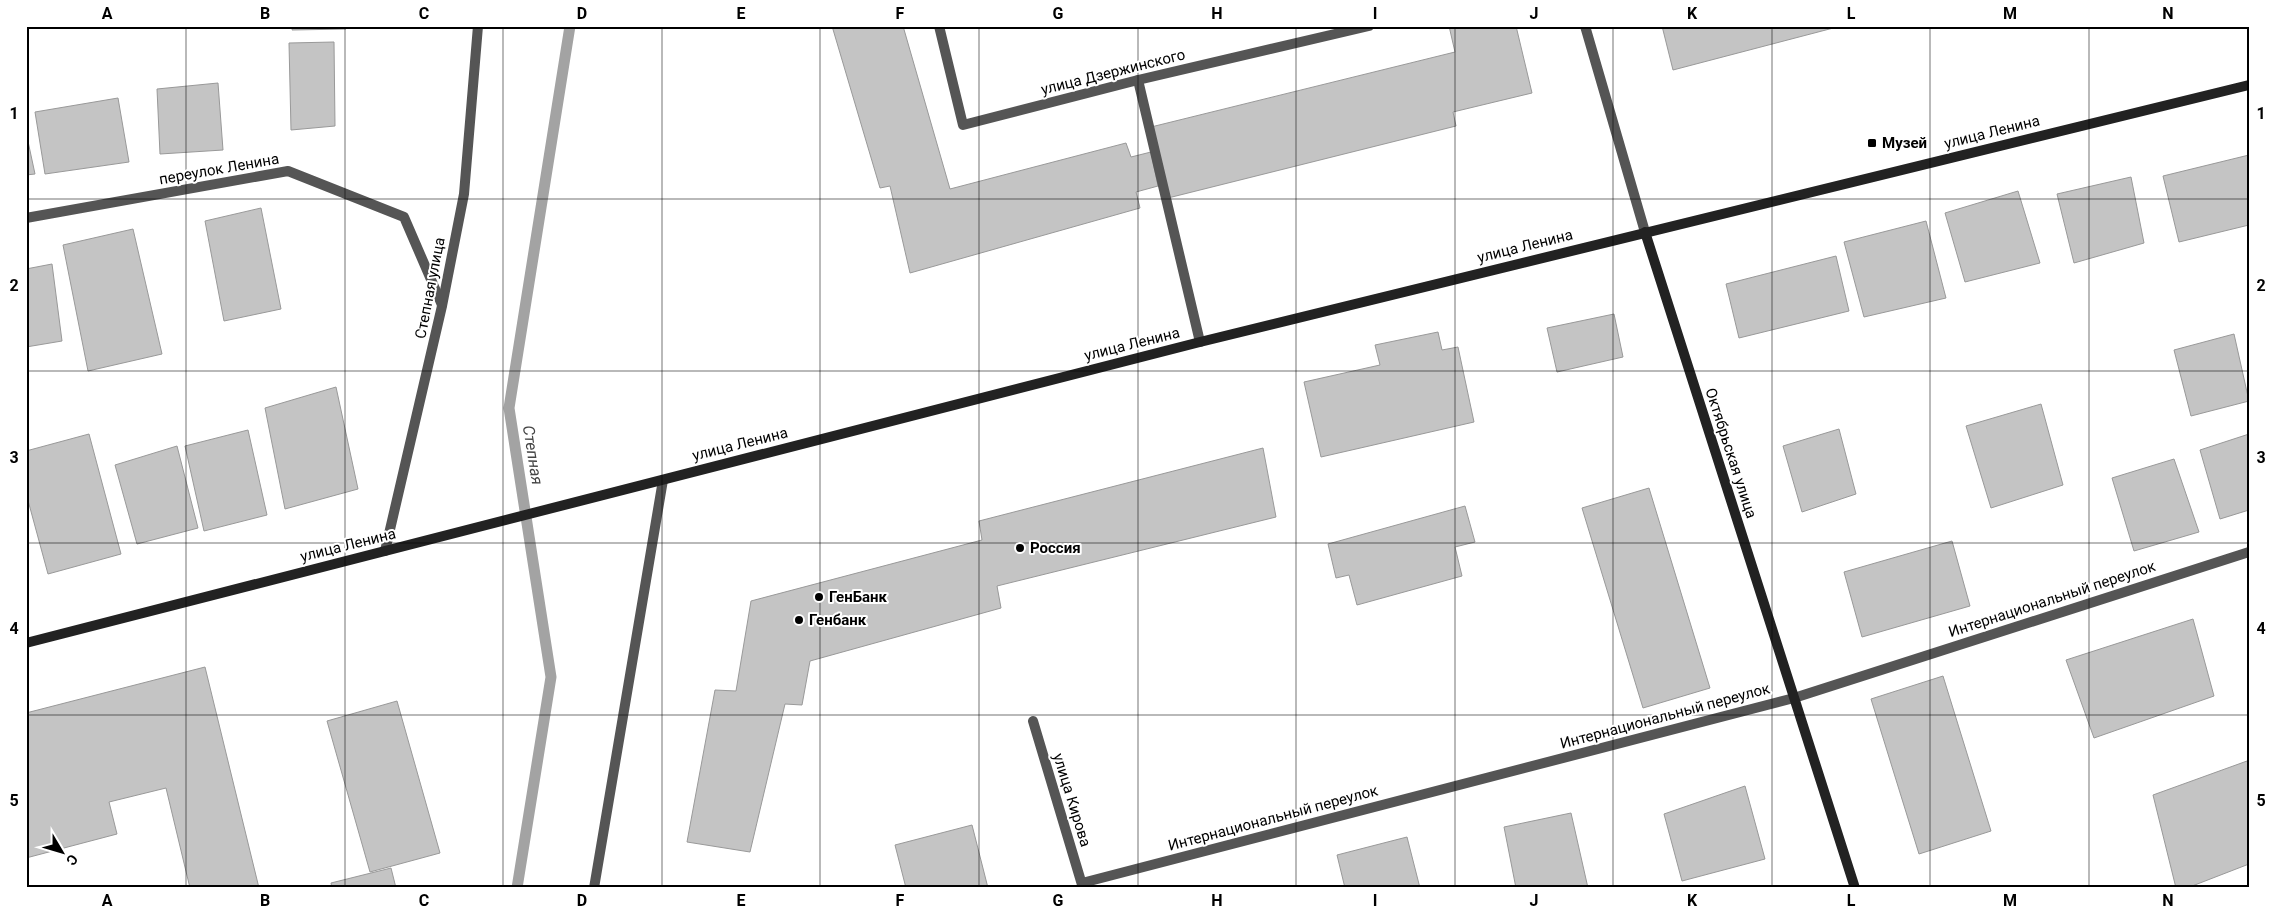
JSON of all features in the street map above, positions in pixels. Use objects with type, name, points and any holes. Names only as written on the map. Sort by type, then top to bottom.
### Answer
[{"type":"main road","name":"улица Ленина","points":[[26,643],[1200,342],[2249,85]]},
{"type":"main road","name":"Октябрьская улица","points":[[1645,232],[1854,888]]},
{"type":"street","name":"Степная улица","points":[[386,551],[442,306],[464,194],[478,26]]},
{"type":"street","name":"улица Дзержинского","points":[[938,26],[963,125],[1138,80],[1370,26]]},
{"type":"street","name":"Октябрьская улица","points":[[1585,26],[1645,232]]},
{"type":"street","points":[[1138,80],[1200,342]]},
{"type":"street","name":"переулок Ленина","points":[[26,218],[288,171],[404,217],[442,306]]},
{"type":"street","points":[[594,888],[663,480]]},
{"type":"street","name":"Интернациональный переулок","points":[[1082,885],[1794,698],[2249,552]]},
{"type":"street","name":"улица Кирова","points":[[1033,721],[1082,885]]},
{"type":"building","points":[[293,26],[346,26],[346,29],[292,30]]},
{"type":"building","points":[[832,26],[903,26],[950,189],[1126,143],[1131,157],[1151,152],[1158,186],[1136,192],[1140,208],[910,273],[890,186],[880,188]]},
{"type":"building","points":[[1449,26],[1516,26],[1532,93],[1453,112],[1456,126],[1168,198],[1151,127],[1455,52]]},
{"type":"building","points":[[1662,26],[1841,26],[1673,70]]},
{"type":"building","points":[[334,42],[335,126],[291,130],[289,43]]},
{"type":"building","points":[[218,83],[223,150],[160,154],[157,89]]},
{"type":"building","points":[[118,98],[129,162],[45,174],[35,112]]},
{"type":"building","points":[[26,132],[35,174],[26,175]]},
{"type":"building","points":[[2249,155],[2249,225],[2179,242],[2163,176]]},
{"type":"building","points":[[2131,177],[2144,243],[2074,263],[2057,194]]},
{"type":"building","points":[[2018,191],[2040,263],[1965,282],[1945,213]]},
{"type":"building","points":[[261,208],[281,309],[224,321],[205,221]]},
{"type":"building","points":[[1926,221],[1946,298],[1864,317],[1844,242]]},
{"type":"building","points":[[133,229],[162,354],[88,371],[63,245]]},
{"type":"building","points":[[1836,256],[1849,311],[1739,338],[1726,284]]},
{"type":"building","points":[[52,264],[62,341],[26,347],[26,269]]},
{"type":"building","points":[[1614,314],[1623,357],[1557,372],[1547,328]]},
{"type":"building","points":[[1438,332],[1442,350],[1458,347],[1474,422],[1321,457],[1304,382],[1380,365],[1375,345]]},
{"type":"building","points":[[2234,334],[2249,401],[2191,416],[2174,350]]},
{"type":"building","points":[[336,387],[358,489],[285,509],[265,408]]},
{"type":"building","points":[[2041,404],[2063,485],[1991,508],[1966,426]]},
{"type":"building","points":[[1839,429],[1856,494],[1802,512],[1783,446]]},
{"type":"building","points":[[248,430],[267,515],[204,531],[185,446]]},
{"type":"building","points":[[89,434],[121,554],[48,574],[26,493],[26,451]]},
{"type":"building","points":[[2249,434],[2249,510],[2220,519],[2200,450]]},
{"type":"building","points":[[177,446],[198,528],[137,544],[115,465]]},
{"type":"building","points":[[1263,448],[1276,517],[997,586],[1001,608],[810,661],[802,705],[785,704],[750,852],[687,842],[715,690],[736,691],[751,601],[982,540],[979,521]]},
{"type":"building","points":[[2174,459],[2199,532],[2134,551],[2112,478]]},
{"type":"building","points":[[1649,488],[1710,688],[1643,708],[1582,508]]},
{"type":"building","points":[[1465,506],[1475,542],[1455,547],[1462,576],[1357,605],[1349,575],[1336,578],[1328,544]]},
{"type":"building","points":[[1952,541],[1970,606],[1862,637],[1844,572]]},
{"type":"building","points":[[2193,619],[2214,696],[2094,738],[2066,660]]},
{"type":"building","points":[[205,667],[259,888],[190,888],[166,788],[109,802],[117,834],[26,858],[26,713]]},
{"type":"building","points":[[1943,676],[1991,831],[1919,854],[1871,699]]},
{"type":"building","points":[[397,701],[440,853],[370,872],[327,721]]},
{"type":"building","points":[[2247,761],[2249,768],[2249,864],[2187,888],[2176,888],[2153,795]]},
{"type":"building","points":[[1745,786],[1765,859],[1682,881],[1664,814]]},
{"type":"building","points":[[1571,813],[1588,888],[1516,888],[1504,827]]},
{"type":"building","points":[[972,825],[988,888],[906,888],[895,845]]},
{"type":"building","points":[[1407,837],[1420,888],[1345,888],[1337,855]]},
{"type":"building","points":[[391,868],[396,888],[332,888],[331,883]]},
{"type":"waterway","name":"Степная","points":[[517,888],[551,677],[509,408],[570,26]]},
{"type":"place","name":"Музей","points":[[1872,143]]},
{"type":"place","name":"Россия","points":[[1020,548]]},
{"type":"place","name":"ГенБанк","points":[[819,597]]},
{"type":"place","name":"Генбанк","points":[[799,620]]}]
